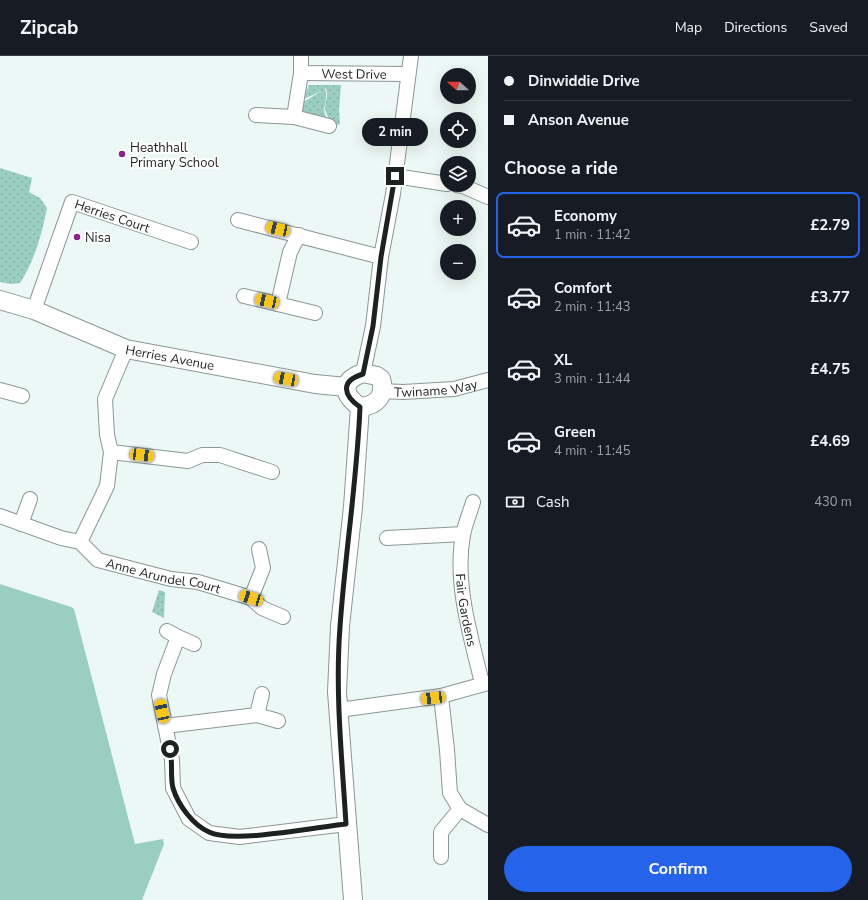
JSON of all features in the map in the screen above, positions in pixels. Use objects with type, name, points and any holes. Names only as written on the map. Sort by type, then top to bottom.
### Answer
[{"type":"street","points":[[294,117],[301,73],[301,56]]},
{"type":"street","points":[[363,374],[373,326],[381,257],[395,176],[411,56]]},
{"type":"street","name":"West Drive","points":[[301,73],[408,74]]},
{"type":"street","points":[[256,115],[294,117],[329,126]]},
{"type":"street","points":[[395,176],[440,183]]},
{"type":"street","points":[[475,192],[488,197]]},
{"type":"street","name":"Herries Court","points":[[34,310],[72,202],[191,242]]},
{"type":"street","points":[[238,220],[381,257]]},
{"type":"street","points":[[278,304],[290,252],[300,235]]},
{"type":"street","points":[[244,296],[314,313]]},
{"type":"street","name":"Herries Avenue","points":[[0,300],[34,310],[126,349],[315,384],[346,387]]},
{"type":"street","points":[[0,516],[61,538],[80,542],[107,486],[111,452],[107,435],[105,399],[126,349]]},
{"type":"street","points":[[363,374],[377,376],[381,379],[382,391],[380,398],[374,404],[360,407],[347,395],[346,387],[350,380],[363,374]]},
{"type":"street","name":"Twiname Way","points":[[382,391],[403,392],[454,389],[488,380]]},
{"type":"street","points":[[0,390],[22,396]]},
{"type":"street","points":[[353,900],[337,692],[340,626],[353,507],[360,407]]},
{"type":"street","points":[[111,452],[188,461],[202,455],[220,455],[272,472]]},
{"type":"street","points":[[21,524],[30,499]]},
{"type":"street","name":"Fair Gardens","points":[[473,502],[463,534],[461,566],[468,631],[485,683]]},
{"type":"street","points":[[387,538],[463,534]]},
{"type":"street","name":"Anne Arundel Court","points":[[80,542],[98,560],[171,579],[198,582],[251,598]]},
{"type":"street","points":[[259,549],[263,568],[251,598],[264,614],[283,617]]},
{"type":"street","points":[[194,644],[173,634],[159,695],[172,760],[173,788],[190,819],[209,833],[240,837],[346,824]]},
{"type":"street","points":[[338,710],[441,696],[485,683]]},
{"type":"street","points":[[257,714],[262,694]]},
{"type":"street","points":[[441,696],[448,750],[450,793],[460,808],[488,825]]},
{"type":"street","points":[[165,726],[257,714],[278,721]]},
{"type":"street","points":[[441,857],[441,832],[460,808]]},
{"type":"green space","points":[[309,85],[341,85],[339,109],[340,124],[333,126],[327,114],[325,109],[327,94],[325,87],[326,99],[324,112],[330,122],[304,116],[296,102],[305,101],[322,91],[306,98],[304,97]]},
{"type":"green space","points":[[0,168],[32,178],[29,192],[40,198],[47,208],[37,247],[20,283],[11,284],[0,282]]},
{"type":"green space","points":[[0,584],[74,609],[135,844],[163,839],[164,844],[142,900],[0,900]]},
{"type":"green space","points":[[159,590],[165,592],[164,618],[152,612]]},
{"type":"place","name":"Heathhall Primary School","points":[[122,154]]},
{"type":"place","name":"Nisa","points":[[77,237]]},
{"type":"route","points":[[170,749],[173,788],[190,819],[209,833],[240,837],[346,824],[337,692],[340,626],[359,442],[360,407],[347,395],[346,387],[350,380],[363,374],[373,326],[381,257],[395,176]]}]
